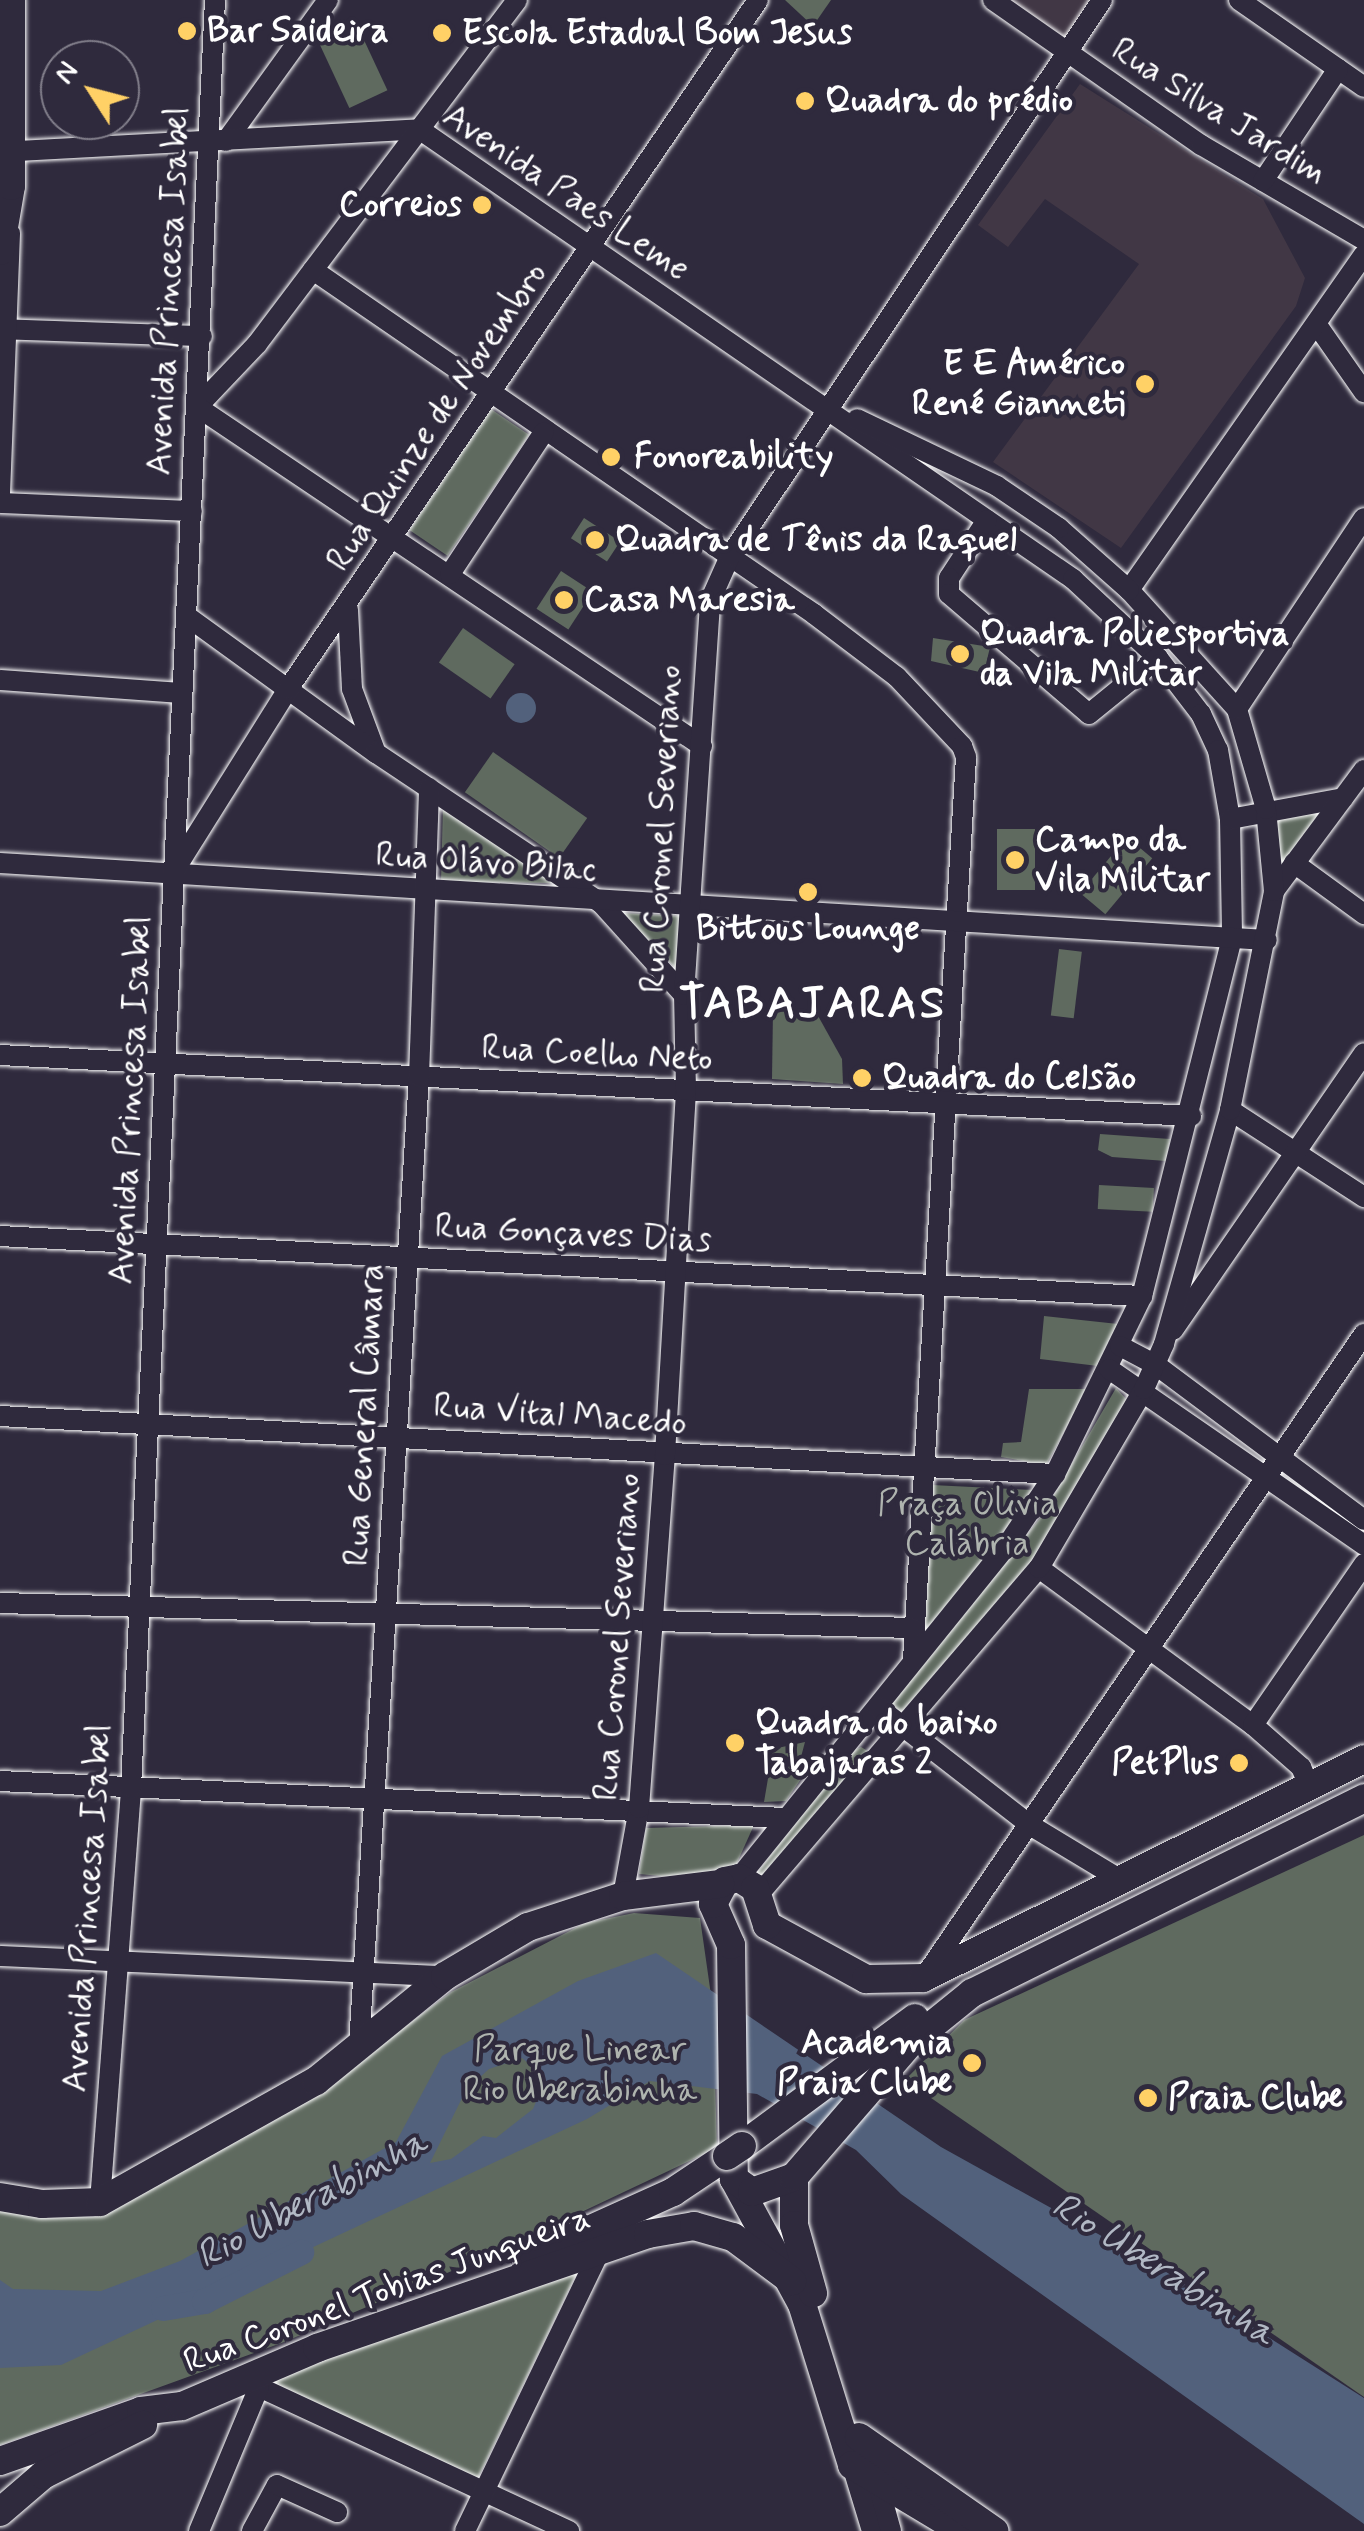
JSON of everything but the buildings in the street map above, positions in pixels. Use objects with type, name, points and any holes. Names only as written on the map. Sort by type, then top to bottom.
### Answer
[{"type":"main road","points":[[0,250],[11,186],[6,152],[12,0]]},
{"type":"main road","points":[[740,1885],[767,1925],[866,1979],[890,1984],[923,1978],[1364,1759]]},
{"type":"main road","points":[[734,2160],[752,2192],[794,2178],[910,2043],[972,1993],[1363,1800]]},
{"type":"main road","points":[[0,2197],[42,2204],[100,2202],[316,2081],[445,1976],[528,1927],[622,1896],[740,1885]]},
{"type":"main road","points":[[740,1885],[713,1904],[730,1944],[729,2109],[734,2160],[792,2281],[852,2465],[962,2531]]},
{"type":"main road","points":[[730,1944],[746,1928],[767,1925]]},
{"type":"main road","points":[[316,2348],[602,2226],[734,2160],[944,1996],[998,1970],[1023,1966]]},
{"type":"main road","points":[[794,2178],[800,2252],[859,2437],[878,2484]]},
{"type":"main road","name":"Rua Coronel Tobias Junqueira","points":[[0,2461],[141,2410],[182,2406],[255,2381],[316,2348],[600,2250],[694,2226],[733,2237],[792,2281]]},
{"type":"main road","points":[[0,2512],[43,2475],[182,2406]]},
{"type":"main road","points":[[859,2437],[994,2531]]},
{"type":"street","name":"Avenida Princesa Isabel","points":[[100,2202],[131,1788],[182,693],[217,142],[215,0]]},
{"type":"street","points":[[217,142],[328,0]]},
{"type":"street","points":[[517,0],[238,368],[199,407],[395,535],[702,746]]},
{"type":"street","name":"Rua Quinze de Novembro","points":[[173,873],[288,689],[592,249],[758,0]]},
{"type":"street","name":"Rua Silva Jardim","points":[[993,0],[1263,181],[1364,240]]},
{"type":"street","name":"Rua Coronel Severiano","points":[[622,1896],[640,1808],[665,1455],[686,1090],[684,995],[694,908],[710,600],[730,556],[832,409],[1102,0]]},
{"type":"street","points":[[1239,0],[1364,87]]},
{"type":"street","points":[[1263,181],[1338,69]]},
{"type":"street","name":"Avenida Paes Leme","points":[[6,152],[420,129],[832,409]]},
{"type":"street","points":[[0,494],[11,186]]},
{"type":"street","points":[[1129,590],[1364,255]]},
{"type":"street","points":[[312,270],[490,396],[730,556],[897,677],[949,729],[966,757],[913,1660]]},
{"type":"street","points":[[1317,325],[1364,392]]},
{"type":"street","points":[[4,329],[202,336]]},
{"type":"street","points":[[740,1885],[786,1818],[875,1712],[1055,1474],[1142,1296],[1191,1116],[1232,938],[1230,818],[1218,750],[1201,714],[1158,658],[1073,579],[832,409]]},
{"type":"street","points":[[740,1885],[900,1733],[1039,1568],[1144,1389],[1164,1344],[1230,1110],[1274,891],[1266,810],[1237,709],[1129,590],[1059,528],[996,486],[832,409]]},
{"type":"street","points":[[450,574],[544,432]]},
{"type":"street","points":[[0,502],[192,511]]},
{"type":"street","points":[[1237,709],[1364,518]]},
{"type":"street","points":[[987,520],[950,578],[950,594],[1089,714],[1158,658]]},
{"type":"street","points":[[350,603],[346,661],[376,753]]},
{"type":"street","points":[[188,617],[376,753],[600,903],[684,995]]},
{"type":"street","points":[[0,680],[182,693]]},
{"type":"street","points":[[1274,891],[1364,770]]},
{"type":"street","name":"Rua General Câmara","points":[[359,2046],[419,1078],[430,788]]},
{"type":"street","points":[[1230,818],[1343,798]]},
{"type":"street","name":"Rua Olávo Bilac","points":[[0,863],[426,893],[1267,940]]},
{"type":"street","points":[[1294,863],[1364,914]]},
{"type":"street","points":[[1164,1344],[1364,1053]]},
{"type":"street","name":"Rua Coelho Neto","points":[[0,1056],[1191,1116]]},
{"type":"street","points":[[1230,1110],[1364,1197]]},
{"type":"street","name":"Rua Gonçaves Dias","points":[[0,1236],[1142,1296]]},
{"type":"street","points":[[923,1978],[1364,1334]]},
{"type":"street","points":[[1120,1346],[1156,1365],[1364,1545]]},
{"type":"street","points":[[1109,1369],[1364,1520]]},
{"type":"street","name":"Rua Vital Macedo","points":[[0,1416],[1055,1474]]},
{"type":"street","points":[[1252,1725],[1364,1564]]},
{"type":"street","points":[[1039,1568],[1252,1725],[1300,1766],[1309,1786]]},
{"type":"street","points":[[0,1602],[652,1624],[913,1628]]},
{"type":"street","points":[[875,1712],[1030,1825],[1123,1881]]},
{"type":"street","points":[[0,1781],[640,1808],[786,1818]]},
{"type":"street","points":[[0,1956],[445,1976]]},
{"type":"street","points":[[466,2531],[600,2250]]},
{"type":"street","points":[[200,2531],[255,2381],[569,2531]]},
{"type":"street","points":[[852,2465],[872,2531]]},
{"type":"street","points":[[878,2484],[891,2531]]},
{"type":"street","points":[[252,2531],[277,2485],[337,2512]]},
{"type":"shaded area","points":[[1002,0],[1095,0],[1065,44]]},
{"type":"shaded area","name":"E E Américo René Gianneti","points":[[1080,84],[1263,199],[1305,278],[1296,306],[1121,548],[993,462],[1139,264],[1045,199],[1008,247],[978,225]]},
{"type":"green space","points":[[785,0],[831,0],[813,26]]},
{"type":"green space","name":"Escola Estadual Bom Jesus","points":[[357,25],[387,90],[349,108],[319,43]]},
{"type":"green space","points":[[491,409],[529,435],[447,556],[409,530]]},
{"type":"green space","name":"Quadra de Tênis da Raquel","points":[[584,518],[620,541],[607,562],[571,538]]},
{"type":"green space","name":"Casa Maresia","points":[[561,571],[593,592],[568,629],[536,609]]},
{"type":"green space","points":[[463,628],[515,664],[491,699],[439,662]]},
{"type":"green space","name":"Quadra Poliesportiva da Vila Militar","points":[[933,638],[990,647],[984,673],[931,661]]},
{"type":"green space","points":[[493,752],[587,818],[559,858],[465,792]]},
{"type":"green space","points":[[1326,804],[1277,883],[1269,811]]},
{"type":"green space","points":[[443,807],[557,883],[441,882]]},
{"type":"green space","name":"Campo da Vila Militar","points":[[997,829],[1035,829],[1035,890],[997,890]]},
{"type":"green space","points":[[1127,837],[1152,858],[1105,914],[1080,893]]},
{"type":"green space","points":[[622,913],[686,916],[682,975]]},
{"type":"green space","points":[[1059,949],[1082,952],[1074,1018],[1051,1016]]},
{"type":"green space","points":[[773,1011],[817,1014],[842,1059],[843,1084],[772,1079]]},
{"type":"green space","points":[[1100,1134],[1170,1139],[1166,1161],[1112,1157],[1098,1150]]},
{"type":"green space","points":[[1099,1185],[1154,1188],[1153,1212],[1098,1209]]},
{"type":"green space","points":[[1044,1316],[1118,1324],[1098,1366],[1040,1359]]},
{"type":"green space","points":[[1116,1388],[1128,1401],[1042,1551],[906,1719],[889,1707],[1041,1517]]},
{"type":"green space","points":[[1029,1389],[1087,1389],[1046,1465],[1001,1457],[1003,1443],[1021,1442]]},
{"type":"green space","name":"Praça Olivia Calábria","points":[[932,1485],[1033,1490],[989,1559],[923,1633]]},
{"type":"green space","points":[[805,1742],[801,1757],[816,1757],[786,1801],[764,1802],[773,1749]]},
{"type":"green space","points":[[861,1747],[871,1753],[767,1877],[754,1877],[850,1752]]},
{"type":"green space","points":[[754,1825],[736,1865],[692,1879],[639,1874],[646,1828]]},
{"type":"green space","name":"Praia Clube","points":[[1364,1835],[1364,2397],[905,2080],[964,2020]]},
{"type":"green space","name":"Parque Linear Rio Uberabinha","points":[[634,1913],[700,1918],[713,2009],[717,2148],[499,2251],[284,2342],[0,2445],[0,2207],[93,2217],[320,2091],[451,1992],[585,1923]]},
{"type":"green space","points":[[581,2265],[477,2480],[265,2381]]},
{"type":"water","points":[[521,693],[532,697],[536,708],[532,719],[521,723],[510,719],[506,708],[510,697]]},
{"type":"water","points":[[656,1953],[941,2147],[1163,2270],[1364,2398],[1364,2524],[901,2194],[856,2150],[757,2094],[650,2081],[587,2119],[61,2365],[0,2368],[0,2280],[13,2289],[101,2291],[180,2261],[396,2142],[442,2056],[578,1981]],"holes":[[[522,2058],[538,2071],[542,2087],[533,2109],[496,2138],[483,2136],[451,2159],[430,2163],[466,2090],[489,2069]]]},
{"type":"waterway","name":"Rio Uberabinha","points":[[163,2308],[204,2301],[301,2252]]},
{"type":"place","name":"Bar Saideira","points":[[187,31]]},
{"type":"place","name":"Escola Estadual Bom Jesus","points":[[442,33]]},
{"type":"place","name":"Quadra do prédio","points":[[805,101]]},
{"type":"place","name":"Correios","points":[[482,205]]},
{"type":"place","name":"E E Américo René Gianneti","points":[[1145,384]]},
{"type":"place","name":"Fonoreability","points":[[611,457]]},
{"type":"place","name":"Quadra de Tênis da Raquel","points":[[595,540]]},
{"type":"place","name":"Casa Maresia","points":[[564,600]]},
{"type":"place","name":"Quadra Poliesportiva da Vila Militar","points":[[960,654]]},
{"type":"place","name":"Campo da Vila Militar","points":[[1015,860]]},
{"type":"place","name":"Bittous Lounge","points":[[808,892]]},
{"type":"place","name":"Quadra do Celsão","points":[[862,1078]]},
{"type":"place","name":"Quadra do baixo Tabajaras 2","points":[[735,1743]]},
{"type":"place","name":"PetPlus","points":[[1239,1763]]},
{"type":"place","name":"Academia Praia Clube","points":[[972,2063]]},
{"type":"place","name":"Praia Clube","points":[[1148,2098]]},
{"type":"district","name":"TABAJARAS","points":[[813,1005]]}]
